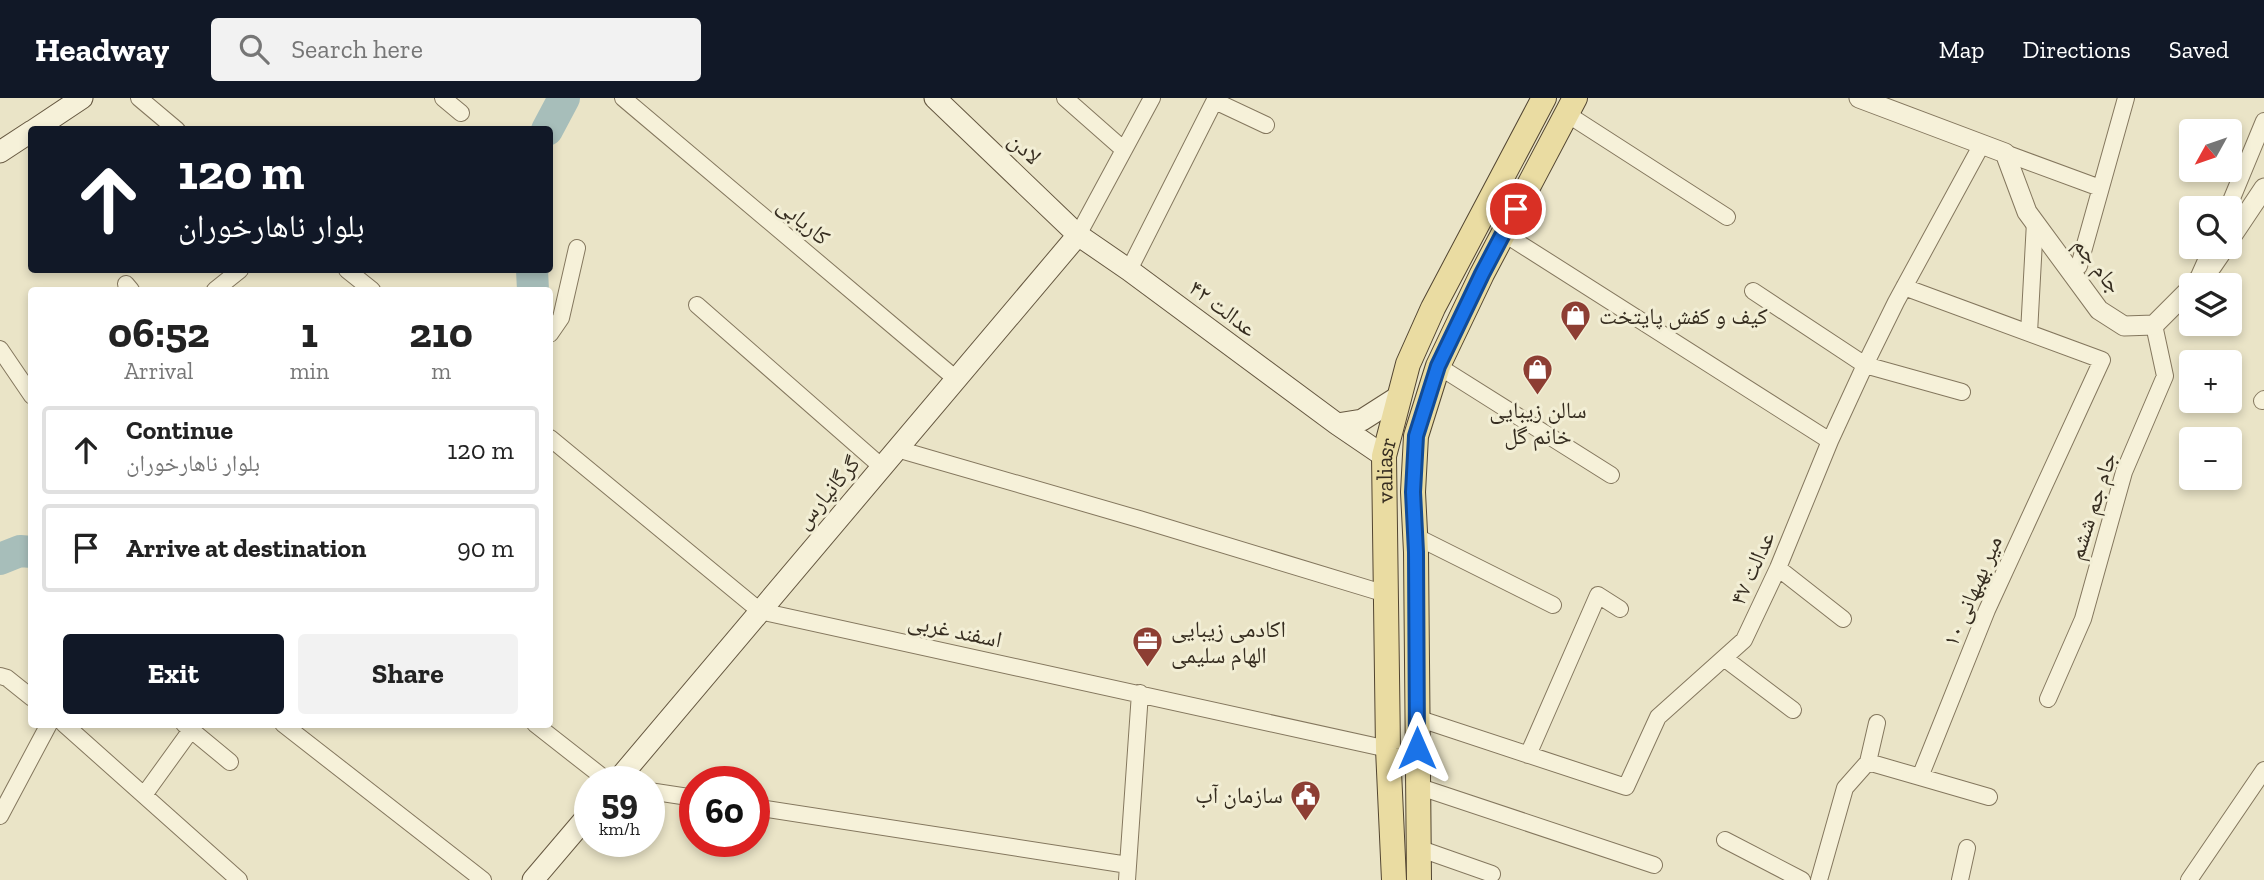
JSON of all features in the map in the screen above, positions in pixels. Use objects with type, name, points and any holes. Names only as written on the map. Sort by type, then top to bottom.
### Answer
[{"type":"main road","points":[[45,126],[82,98]]},
{"type":"main road","name":"لادن","points":[[935,98],[1078,235]]},
{"type":"main road","name":"valiasr","points":[[1394,880],[1388,749],[1384,456],[1408,364],[1433,308],[1544,98]]},
{"type":"main road","points":[[1419,880],[1413,492],[1416,436],[1438,366],[1503,233],[1571,106]]},
{"type":"main road","points":[[0,152],[28,138]]},
{"type":"main road","name":"گرگانپارس","points":[[629,766],[1078,235]]},
{"type":"main road","name":"عدالت ۴۲","points":[[1078,235],[1384,456]]},
{"type":"main road","points":[[1337,424],[1362,420],[1398,397]]},
{"type":"main road","points":[[533,880],[574,832]]},
{"type":"street","points":[[139,98],[172,126]]},
{"type":"street","points":[[443,98],[461,113]]},
{"type":"street","name":"کاریابی","points":[[623,98],[956,379]]},
{"type":"street","points":[[1065,98],[1124,150]]},
{"type":"street","points":[[1078,235],[1152,98]]},
{"type":"street","points":[[1859,98],[2100,188]]},
{"type":"street","points":[[2079,266],[2126,98]]},
{"type":"street","points":[[1129,271],[1216,100],[1266,125]]},
{"type":"street","points":[[1571,106],[1727,217]]},
{"type":"street","points":[[2233,196],[2264,121]]},
{"type":"street","name":"عدالت ۴۷","points":[[1417,718],[1626,787],[1658,717],[1744,640],[1778,568],[1865,365],[1982,144]]},
{"type":"street","name":"جام جم","points":[[2005,153],[2028,212],[2099,310],[2124,326],[2154,325]]},
{"type":"street","points":[[2242,221],[2264,188]]},
{"type":"street","points":[[1904,287],[2029,333],[2035,222]]},
{"type":"street","points":[[1503,233],[1830,442]]},
{"type":"street","points":[[553,330],[561,318],[577,248]]},
{"type":"street","points":[[2205,273],[2217,259]]},
{"type":"street","points":[[219,287],[236,273]]},
{"type":"street","points":[[351,273],[368,287]]},
{"type":"street","points":[[1753,291],[1865,365],[1962,392]]},
{"type":"street","points":[[2154,325],[2179,300]]},
{"type":"street","points":[[697,305],[882,467]]},
{"type":"street","name":"جام جم ششم","points":[[2048,699],[2083,620],[2124,472],[2165,376],[2154,325]]},
{"type":"street","name":"۱۰ میر بهبهانی","points":[[1920,778],[1987,610],[2102,360],[2029,333]]},
{"type":"street","points":[[0,349],[28,390]]},
{"type":"street","points":[[1438,366],[1611,475]]},
{"type":"street","points":[[553,440],[760,611]]},
{"type":"street","points":[[897,449],[1386,594]]},
{"type":"street","points":[[1415,536],[1553,605]]},
{"type":"street","points":[[1778,568],[1843,619]]},
{"type":"street","points":[[1528,755],[1598,595],[1620,608]]},
{"type":"street","name":"اسفند غربی","points":[[760,611],[1388,749]]},
{"type":"street","points":[[1724,658],[1793,710]]},
{"type":"street","points":[[4,677],[28,695]]},
{"type":"street","points":[[770,810],[1128,872],[1140,694]]},
{"type":"street","points":[[1819,880],[1845,788],[1868,762],[1877,723]]},
{"type":"street","points":[[0,816],[47,728]]},
{"type":"street","points":[[69,728],[239,880]]},
{"type":"street","points":[[144,795],[187,728]]},
{"type":"street","points":[[189,728],[230,762]]},
{"type":"street","points":[[288,728],[482,880]]},
{"type":"street","points":[[540,728],[589,766]]},
{"type":"street","points":[[1868,762],[1989,797]]},
{"type":"street","points":[[2189,880],[2264,770]]},
{"type":"street","points":[[1417,786],[1654,865]]},
{"type":"street","points":[[1725,840],[1802,880]]},
{"type":"street","points":[[1418,848],[1492,874]]},
{"type":"street","points":[[1960,880],[1967,848]]},
{"type":"waterway","points":[[549,126],[564,98]]},
{"type":"waterway","points":[[532,273],[533,287]]},
{"type":"waterway","points":[[0,559],[20,551],[28,552]]},
{"type":"place","name":"کیف و کفش پایتخت","points":[[1576,343]]},
{"type":"place","name":"سالن زیبایی خانم گل","points":[[1538,396]]},
{"type":"place","name":"اکادمی زیبایی الهام سلیمی","points":[[1148,669]]},
{"type":"place","name":"سازمان آب","points":[[1306,822]]},
{"type":"route","points":[[1417,748],[1413,492],[1416,436],[1438,366],[1516,209]]}]
